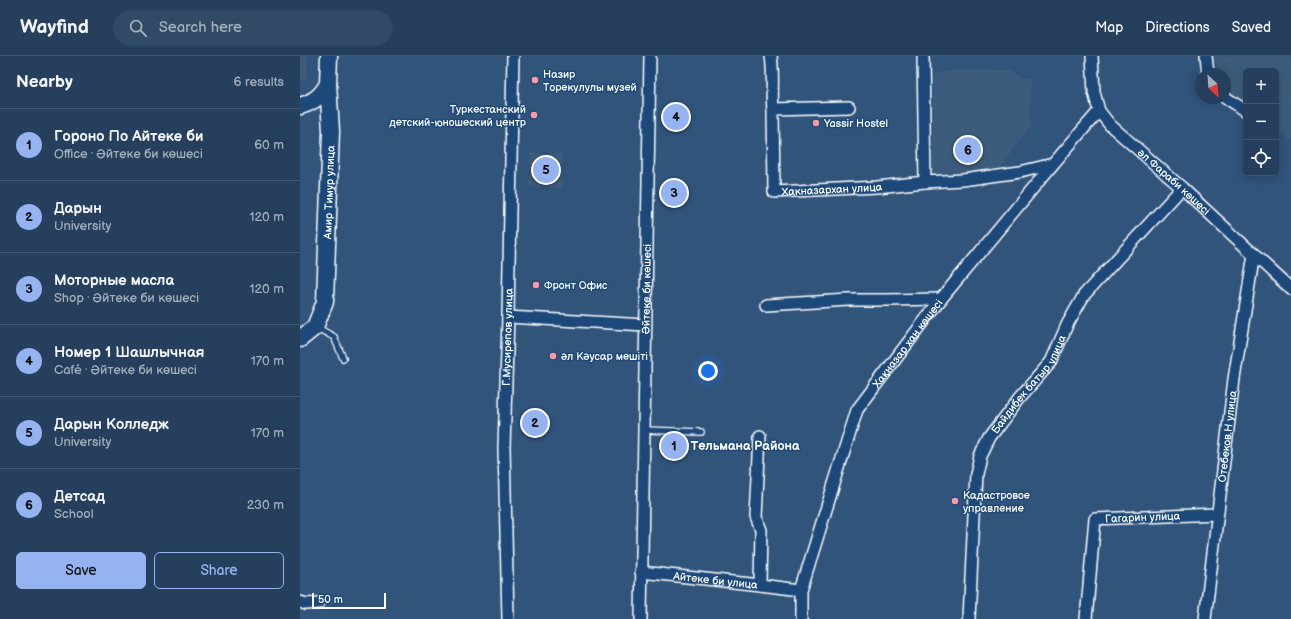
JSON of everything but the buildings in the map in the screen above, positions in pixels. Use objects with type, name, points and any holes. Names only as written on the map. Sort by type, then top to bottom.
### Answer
[{"type":"main road","name":"Амир Тимур улица","points":[[315,326],[325,302],[331,131],[328,84],[329,56]]},
{"type":"main road","points":[[300,106],[314,101],[322,94],[328,84]]},
{"type":"main road","points":[[300,339],[315,326]]},
{"type":"street","name":"Г.Мусирепов улица","points":[[508,619],[504,448],[513,56]]},
{"type":"street","name":"Әйтеке би көшесі","points":[[640,619],[650,56]]},
{"type":"street","name":"Хакназархан улица","points":[[771,56],[774,192],[877,187],[963,180],[1000,176],[1053,164]]},
{"type":"street","points":[[923,56],[925,182]]},
{"type":"street","name":"әл Фараби көшесі","points":[[1092,56],[1094,92],[1099,111],[1110,125],[1182,188],[1291,289]]},
{"type":"street","points":[[1206,56],[1207,68]]},
{"type":"street","points":[[1231,101],[1243,110]]},
{"type":"street","points":[[773,109],[849,107]]},
{"type":"street","name":"Хақназар хан көшесі","points":[[803,618],[801,590],[857,410],[941,299],[1099,111]]},
{"type":"street","name":"Байдибек батыр улица","points":[[969,619],[976,474],[980,456],[989,438],[1020,397],[1051,362],[1067,325],[1084,295],[1182,188]]},
{"type":"street","name":"Отебеков.Н улица","points":[[1205,619],[1234,379],[1254,254]]},
{"type":"street","points":[[766,304],[849,300],[941,299]]},
{"type":"street","points":[[508,317],[645,325]]},
{"type":"street","name":"Айтеке би улица","points":[[641,572],[760,585],[761,530],[756,517],[760,436]]},
{"type":"street","name":"Гагарин улица","points":[[1086,619],[1096,519],[1217,514]]},
{"type":"street","points":[[760,585],[801,590]]},
{"type":"street","points":[[300,602],[306,604],[319,603]]},
{"type":"lane","points":[[315,326],[334,337],[342,358]]},
{"type":"lane","points":[[643,430],[701,432]]},
{"type":"shaded area","points":[[300,56],[307,56],[307,80],[300,80]]},
{"type":"shaded area","points":[[1210,56],[1291,56],[1291,141],[1279,132],[1279,68],[1243,68],[1243,105],[1231,96],[1231,68],[1211,68]]},
{"type":"shaded area","points":[[965,70],[1009,70],[1020,79],[1030,79],[1032,125],[997,170],[933,174],[933,73]]},
{"type":"shaded area","points":[[530,153],[562,154],[562,188],[529,187]]},
{"type":"place","name":"Назир Торекулулы музей","points":[[535,80]]},
{"type":"place","name":"Туркестанский детский-юношеский центр","points":[[534,115]]},
{"type":"place","name":"Номер 1 Шашлычная","points":[[676,117]]},
{"type":"place","name":"Yassir Hostel","points":[[816,123]]},
{"type":"place","name":"Детсад","points":[[968,150]]},
{"type":"place","name":"Дарын Колледж","points":[[546,170]]},
{"type":"place","name":"Моторные масла","points":[[674,193]]},
{"type":"place","name":"Фронт Офис","points":[[536,285]]},
{"type":"place","name":"әл Кәусар мешіті","points":[[553,356]]},
{"type":"place","name":"Дарын","points":[[535,423]]},
{"type":"place","name":"Гороно По Айтеке би","points":[[674,446]]},
{"type":"place","name":"Кадастровое управление","points":[[955,501]]},
{"type":"district","name":"Тельмана Района","points":[[745,445]]}]
